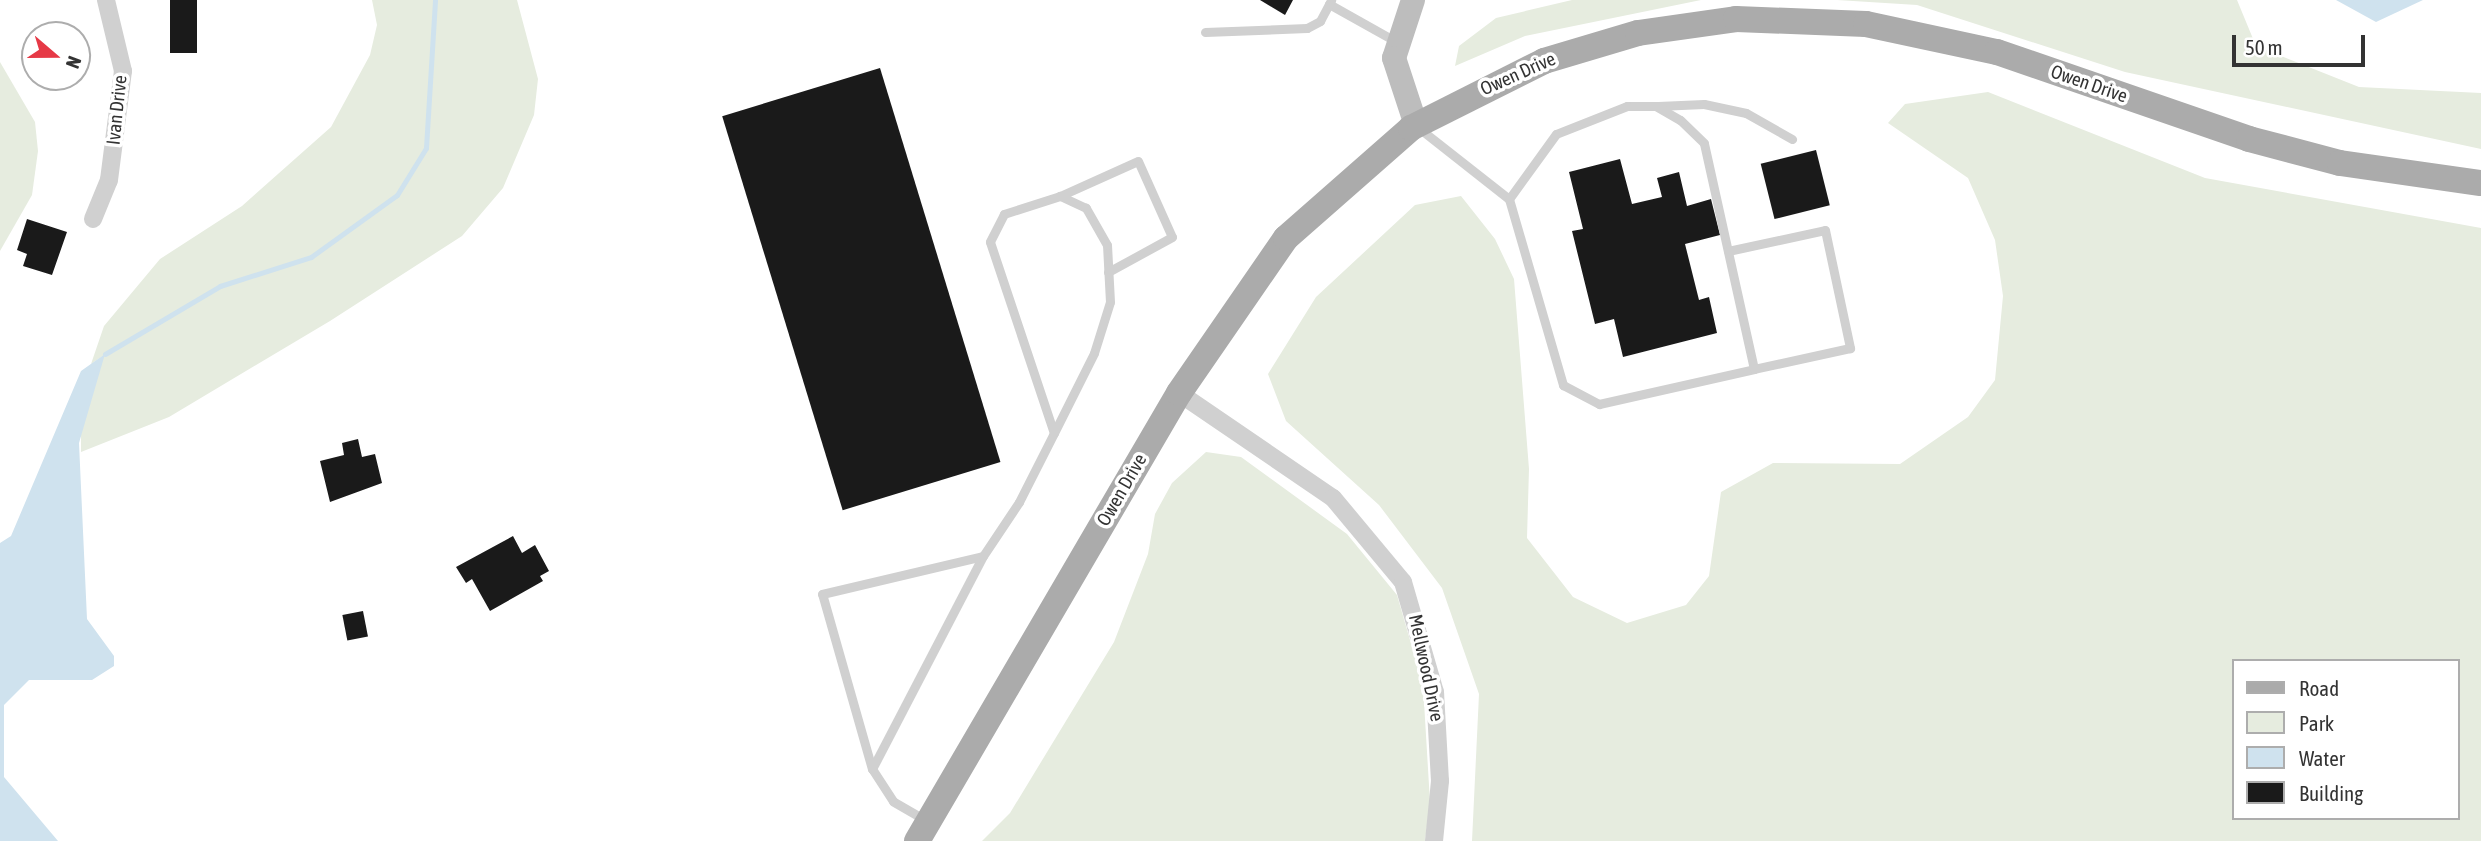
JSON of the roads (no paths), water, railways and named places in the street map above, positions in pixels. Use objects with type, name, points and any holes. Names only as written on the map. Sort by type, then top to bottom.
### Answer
[{"type":"main road","name":"Owen Drive","points":[[923,832],[1179,393],[1286,238],[1366,162],[1416,125],[1499,81],[1589,45],[1736,19],[1825,19],[1957,40],[2249,139],[2340,163],[2481,183]]},
{"type":"street","name":"Ivan Drive","points":[[93,219],[109,180],[123,71],[106,0]]},
{"type":"street","points":[[1413,0],[1395,41],[1400,91],[1416,125]]},
{"type":"street","name":"Mellwood Drive","points":[[1179,393],[1333,498],[1403,582],[1435,692],[1440,781],[1434,841]]},
{"type":"lane","points":[[1205,32],[1307,28],[1330,2],[1395,41]]},
{"type":"lane","points":[[1509,199],[1556,134],[1627,106],[1704,104],[1746,113],[1792,139]]},
{"type":"lane","points":[[1656,106],[1704,143],[1754,369]]},
{"type":"lane","points":[[1416,125],[1509,199],[1563,385],[1599,404],[1850,348],[1825,230],[1728,251]]},
{"type":"lane","points":[[1054,433],[998,280],[990,242],[1004,214],[1060,196],[1138,161],[1172,237],[1108,272]]},
{"type":"lane","points":[[873,769],[983,556],[1054,433],[1094,353],[1110,302],[1107,245],[1086,208],[1060,196]]},
{"type":"lane","points":[[923,832],[893,801],[873,769],[822,594],[983,556]]},
{"type":"water","points":[[2336,0],[2423,0],[2376,22]]},
{"type":"water","points":[[105,354],[79,443],[87,619],[114,656],[114,666],[92,680],[29,680],[4,705],[4,777],[58,841],[0,841],[0,543],[11,536],[81,371]]},
{"type":"waterway","points":[[105,354],[220,286],[311,257],[397,195],[426,148],[435,0]]}]
